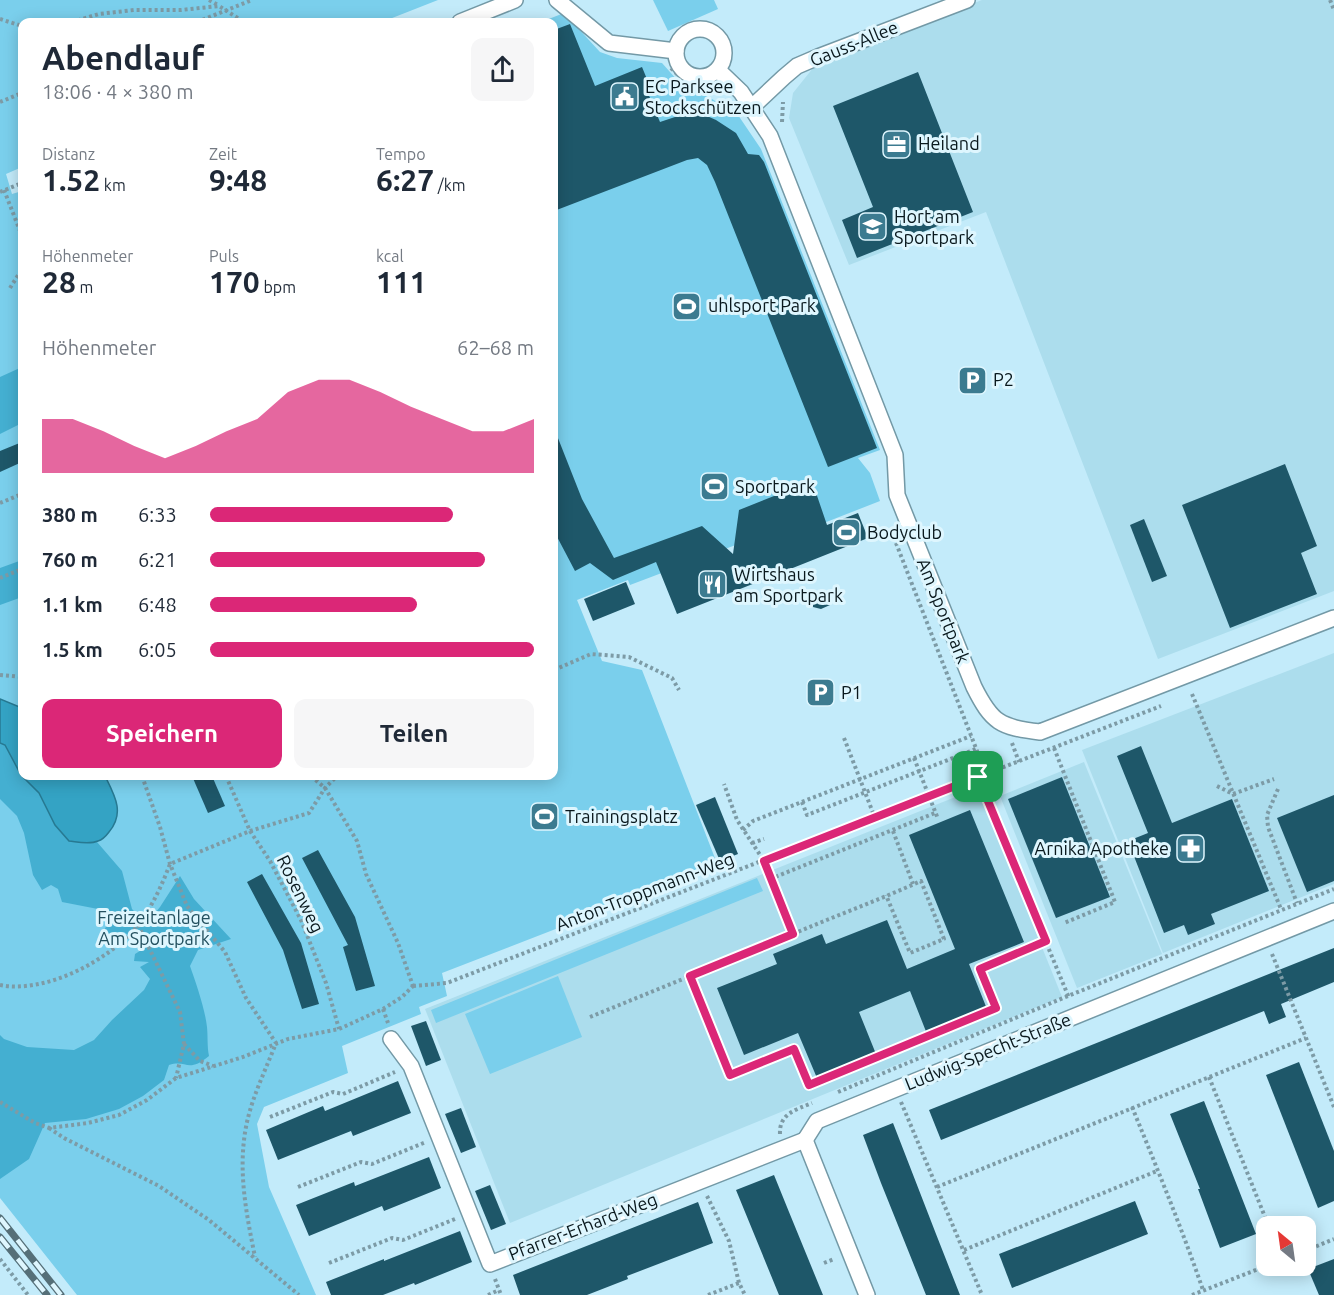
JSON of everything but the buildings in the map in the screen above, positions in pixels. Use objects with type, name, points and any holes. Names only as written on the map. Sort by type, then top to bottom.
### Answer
[{"type":"street","points":[[470,18],[515,0]]},
{"type":"street","points":[[557,0],[609,43],[676,51]]},
{"type":"street","name":"Gauss-Allee","points":[[752,107],[797,66],[967,0]]},
{"type":"street","points":[[707,29],[717,35],[724,45],[725,58],[718,70],[708,76],[696,77],[685,72],[677,63],[676,51],[681,37],[690,31],[707,29]]},
{"type":"street","name":"Am Sportpark","points":[[718,70],[741,92],[770,136],[895,455],[897,495],[974,687],[986,710],[1002,724],[1013,729],[1040,732],[1334,618]]},
{"type":"street","name":"Ludwig-Specht-Straße","points":[[805,1140],[817,1121],[1334,911]]},
{"type":"street","name":"Pfarrer-Erhard-Weg","points":[[391,1039],[411,1066],[489,1264],[805,1140]]},
{"type":"street","points":[[805,1140],[867,1295]]},
{"type":"path","points":[[209,0],[239,18]]},
{"type":"path","points":[[207,18],[252,0]]},
{"type":"path","points":[[1330,0],[1334,10]]},
{"type":"path","points":[[86,18],[134,10],[181,10],[219,6]]},
{"type":"path","points":[[0,19],[18,25]]},
{"type":"path","points":[[663,60],[679,76],[723,97]]},
{"type":"path","points":[[785,130],[781,119],[783,103],[788,93]]},
{"type":"path","points":[[0,102],[18,95]]},
{"type":"path","points":[[18,185],[2,191],[18,227]]},
{"type":"path","points":[[10,288],[18,275]]},
{"type":"path","points":[[0,503],[18,496]]},
{"type":"path","points":[[897,546],[986,774]]},
{"type":"path","points":[[0,578],[18,571]]},
{"type":"path","points":[[558,668],[591,654],[629,657],[672,678],[679,690]]},
{"type":"path","points":[[0,675],[18,676]]},
{"type":"path","points":[[1182,697],[1202,690]]},
{"type":"path","points":[[1192,694],[1281,909]]},
{"type":"path","name":"Anton-Troppmann-Weg","points":[[413,986],[447,983],[1162,705]]},
{"type":"path","points":[[744,830],[753,821],[971,736]]},
{"type":"path","points":[[844,738],[875,818]]},
{"type":"path","points":[[1054,748],[1115,902],[1064,923]]},
{"type":"path","points":[[802,802],[807,815],[976,749]]},
{"type":"path","points":[[914,758],[938,819]]},
{"type":"path","points":[[978,777],[1068,996]]},
{"type":"path","points":[[1217,786],[1233,794],[1274,779]]},
{"type":"path","points":[[143,780],[170,864],[187,906],[225,952],[246,998],[276,1043]]},
{"type":"path","name":"Rosenweg","points":[[228,780],[250,831],[270,861],[301,920],[326,983],[339,1029]]},
{"type":"path","points":[[49,1128],[88,1123],[119,1115],[147,1100],[176,1078],[243,1057],[288,1039],[339,1029],[383,1009],[402,997],[413,986],[398,944],[366,874],[357,841],[325,788],[316,780]]},
{"type":"path","points":[[0,985],[43,984],[92,965],[138,925],[162,886],[170,864],[250,831],[309,813],[333,780]]},
{"type":"path","points":[[724,784],[737,820],[764,861],[793,934]]},
{"type":"path","points":[[1278,789],[1267,815],[1268,827],[1297,903]]},
{"type":"path","points":[[771,879],[935,813]]},
{"type":"path","points":[[893,831],[913,884]]},
{"type":"path","points":[[752,843],[764,839]]},
{"type":"path","points":[[591,1017],[886,895],[921,881],[944,939],[910,953],[886,895]]},
{"type":"path","points":[[138,925],[180,1012],[184,1044],[176,1078]]},
{"type":"path","points":[[1267,939],[1334,1106]]},
{"type":"path","points":[[690,976],[730,1075],[794,1049],[809,1085],[996,1008],[980,969],[1046,941]]},
{"type":"path","points":[[937,1187],[1306,1038]]},
{"type":"path","points":[[255,1257],[243,1192],[243,1150],[247,1122],[276,1043]]},
{"type":"path","points":[[184,1044],[200,1061],[213,1066]]},
{"type":"path","points":[[270,1117],[333,1092],[344,1094],[411,1066]]},
{"type":"path","points":[[1209,1077],[1265,1216]]},
{"type":"path","points":[[0,1102],[35,1123],[49,1128],[64,1138],[159,1186],[209,1220],[299,1295]]},
{"type":"path","points":[[902,1106],[982,1295]]},
{"type":"path","points":[[1132,1107],[1184,1234],[1203,1290]]},
{"type":"path","points":[[298,1187],[361,1162],[372,1164],[439,1137]]},
{"type":"path","points":[[964,1250],[1157,1172]]},
{"type":"path","points":[[701,1181],[729,1241],[739,1283],[745,1295]]},
{"type":"path","points":[[329,1263],[392,1238],[403,1240],[469,1213]]},
{"type":"path","points":[[1316,1246],[1334,1239]]},
{"type":"path","points":[[0,1259],[28,1295]]},
{"type":"path","points":[[1192,1295],[1256,1270]]},
{"type":"path","points":[[708,1295],[739,1283]]},
{"type":"path","points":[[488,1295],[499,1290]]},
{"type":"shaded area","points":[[982,0],[1334,0],[1334,591],[1158,659],[986,212],[849,265],[789,118],[793,93],[817,63]]},
{"type":"shaded area","points":[[1334,653],[1334,884],[1163,953],[1082,750]]},
{"type":"shaded area","points":[[0,699],[18,706],[18,769],[5,745],[0,743]]},
{"type":"shaded area","points":[[1084,762],[1162,954],[1077,988],[1000,796]]},
{"type":"shaded area","points":[[26,780],[107,780],[117,804],[117,818],[102,839],[87,843],[69,841],[55,825],[39,793]]},
{"type":"shaded area","points":[[978,788],[1062,997],[510,1223],[425,1009]]},
{"type":"green space","name":"Freizeitanlage Am Sportpark","points":[[0,0],[438,0],[392,18],[18,18],[18,169],[6,174],[12,194],[18,192],[18,780],[558,780],[558,18],[551,18],[564,13],[600,52],[617,58],[662,63],[678,81],[738,115],[761,149],[880,450],[858,458],[870,473],[880,501],[811,528],[804,519],[630,585],[628,580],[577,600],[602,661],[642,670],[718,866],[442,973],[447,996],[419,1007],[421,1014],[342,1046],[348,1073],[264,1107],[257,1124],[269,1187],[316,1295],[77,1295],[0,1198]]},
{"type":"green space","points":[[653,0],[714,0],[718,9],[668,31]]},
{"type":"green space","points":[[18,369],[18,425],[0,434],[0,377]]},
{"type":"green space","points":[[18,561],[18,598],[0,605],[0,568]]},
{"type":"green space","name":"Freizeitanlage Am Sportpark","points":[[0,743],[5,745],[18,769],[18,780],[26,780],[39,793],[55,825],[69,841],[97,842],[122,871],[132,909],[146,924],[180,876],[194,899],[231,939],[198,950],[190,966],[204,1012],[209,1056],[196,1064],[169,1065],[164,1080],[143,1096],[119,1109],[86,1119],[45,1123],[29,1159],[0,1179],[0,1035],[4,1039],[27,1047],[74,1050],[94,1040],[144,990],[150,979],[140,967],[149,962],[134,961],[135,954],[143,949],[141,945],[135,943],[124,932],[108,944],[100,937],[110,920],[103,910],[62,902],[58,889],[51,885],[42,890],[33,875],[24,833],[17,816],[0,799]]},
{"type":"green space","points":[[757,878],[763,891],[436,1023],[431,1010]]},
{"type":"green space","points":[[558,976],[582,1037],[490,1074],[465,1014]]},
{"type":"railway","points":[[0,1218],[61,1295]]},
{"type":"railway","points":[[0,1237],[47,1295]]},
{"type":"place","name":"EC Parksee Stockschützen","points":[[624,97]]},
{"type":"place","name":"Heiland","points":[[897,144]]},
{"type":"place","name":"Hort am Sportpark","points":[[873,227]]},
{"type":"place","name":"uhlsport Park","points":[[687,306]]},
{"type":"place","name":"P2","points":[[972,380]]},
{"type":"place","name":"Sportpark","points":[[714,487]]},
{"type":"place","name":"Bodyclub","points":[[846,533]]},
{"type":"place","name":"Wirtshaus am Sportpark","points":[[713,585]]},
{"type":"place","name":"P1","points":[[820,693]]},
{"type":"place","name":"Trainingsplatz","points":[[544,817]]},
{"type":"place","name":"Arnika Apotheke","points":[[1190,849]]},
{"type":"route","points":[[978,777],[1046,941],[980,969],[996,1008],[809,1085],[794,1049],[730,1075],[690,976],[793,934],[764,861],[978,777]]}]
